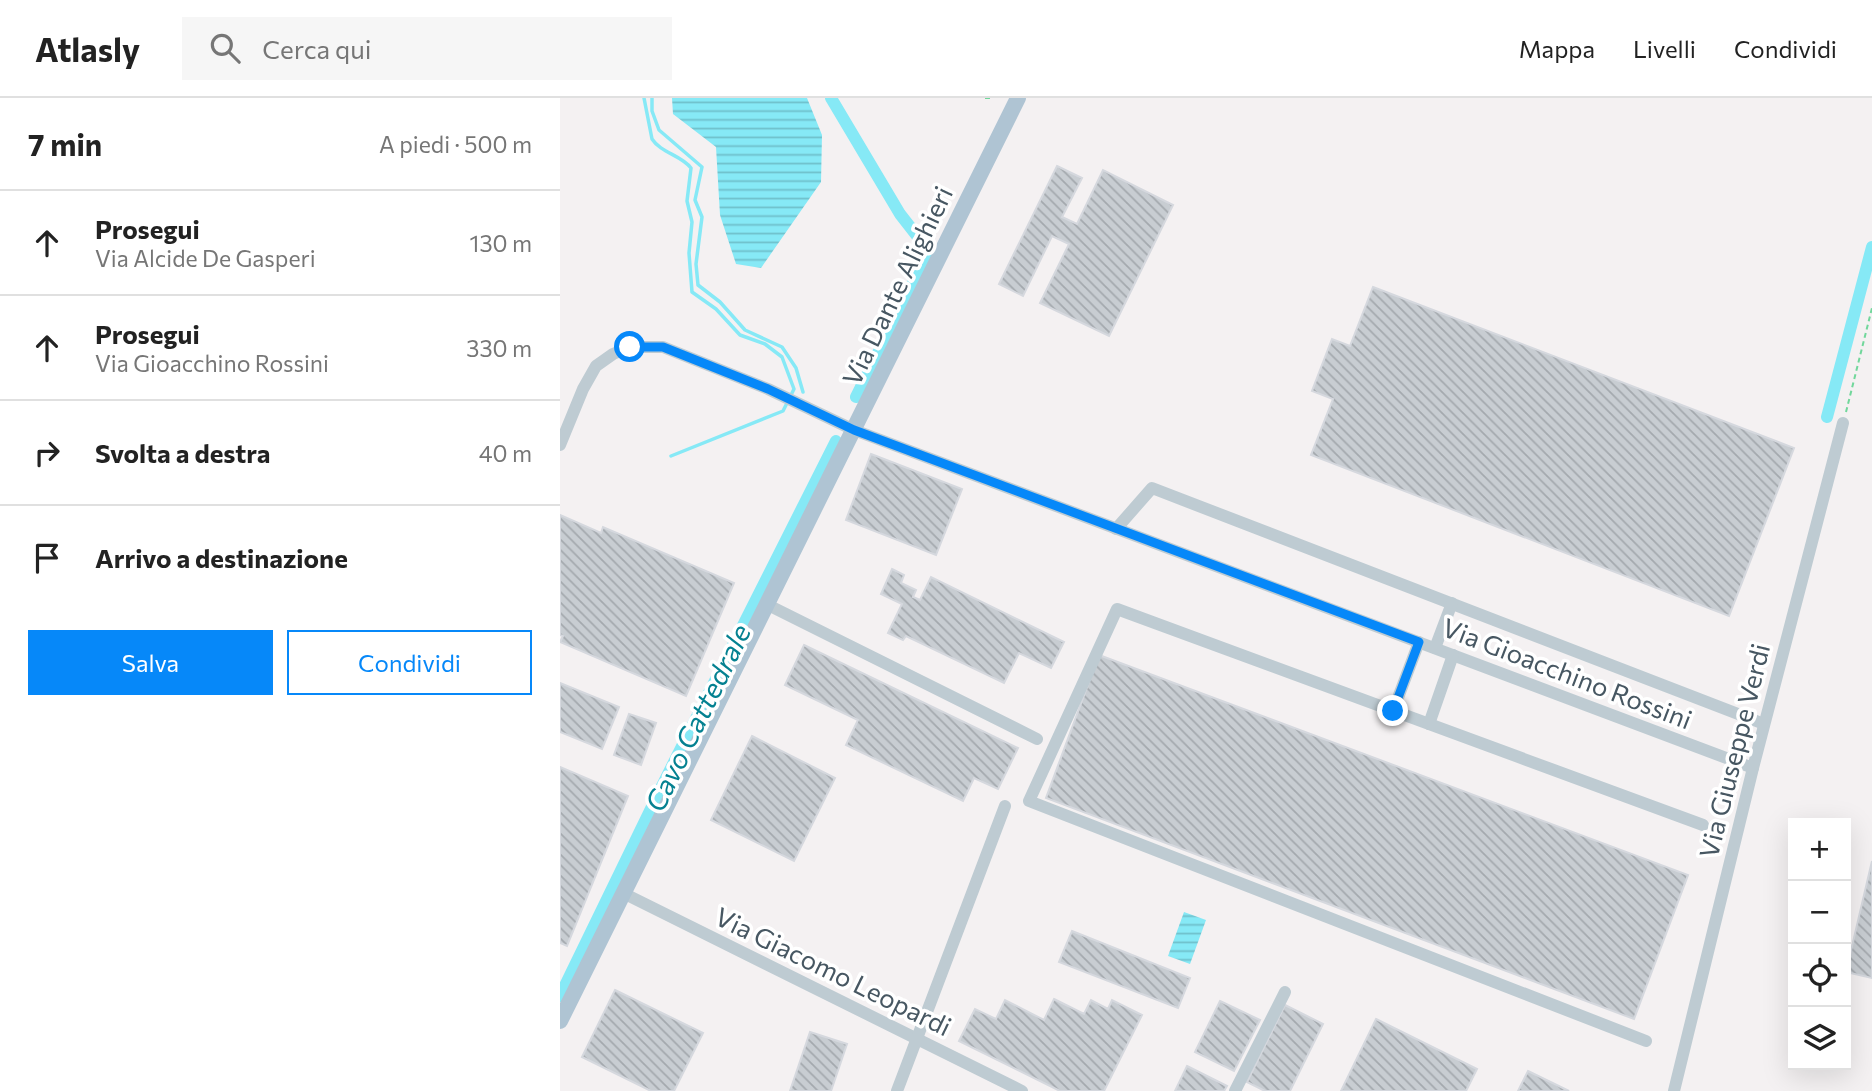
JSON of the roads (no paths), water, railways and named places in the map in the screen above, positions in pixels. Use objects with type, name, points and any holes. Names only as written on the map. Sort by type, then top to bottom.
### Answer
[{"type":"main road","name":"Via Dante Alighieri","points":[[560,1021],[1018,98]]},
{"type":"street","name":"Via Gioacchino Rossini","points":[[560,445],[583,389],[597,366],[613,354],[630,347],[663,347],[789,399],[854,430],[1753,768]]},
{"type":"street","name":"Via Giuseppe Verdi","points":[[1674,1091],[1764,723],[1843,423]]},
{"type":"street","points":[[1116,529],[1152,488],[1764,723]]},
{"type":"street","points":[[1435,648],[1452,603]]},
{"type":"street","points":[[766,604],[1037,739]]},
{"type":"street","points":[[1646,1041],[1029,801],[1117,608],[1703,825]]},
{"type":"street","points":[[1393,711],[1419,642]]},
{"type":"street","points":[[1429,724],[1453,655]]},
{"type":"street","points":[[897,1091],[1004,806]]},
{"type":"street","name":"Via Giacomo Leopardi","points":[[623,893],[1022,1091]]},
{"type":"street","points":[[1235,1091],[1284,992]]},
{"type":"water","points":[[672,98],[807,98],[822,135],[821,182],[761,268],[736,264],[720,215],[716,147],[673,114]]},
{"type":"water","points":[[1184,912],[1206,920],[1190,964],[1168,956]]},
{"type":"waterway","points":[[644,98],[652,139],[660,148],[691,168],[687,201],[692,222],[689,253],[692,292],[716,309],[740,335],[765,344],[782,357],[794,389],[783,411],[671,456]]},
{"type":"waterway","points":[[652,98],[652,111],[659,130],[702,167],[695,200],[702,217],[696,264],[698,285],[720,302],[745,330],[782,347],[796,368],[803,392]]},
{"type":"waterway","name":"Cavo Cattedrale","points":[[831,98],[900,214],[925,246],[927,255],[856,397]]},
{"type":"waterway","points":[[1827,417],[1872,247]]},
{"type":"waterway","name":"Cavo Cattedrale","points":[[560,996],[661,788],[836,441]]}]
